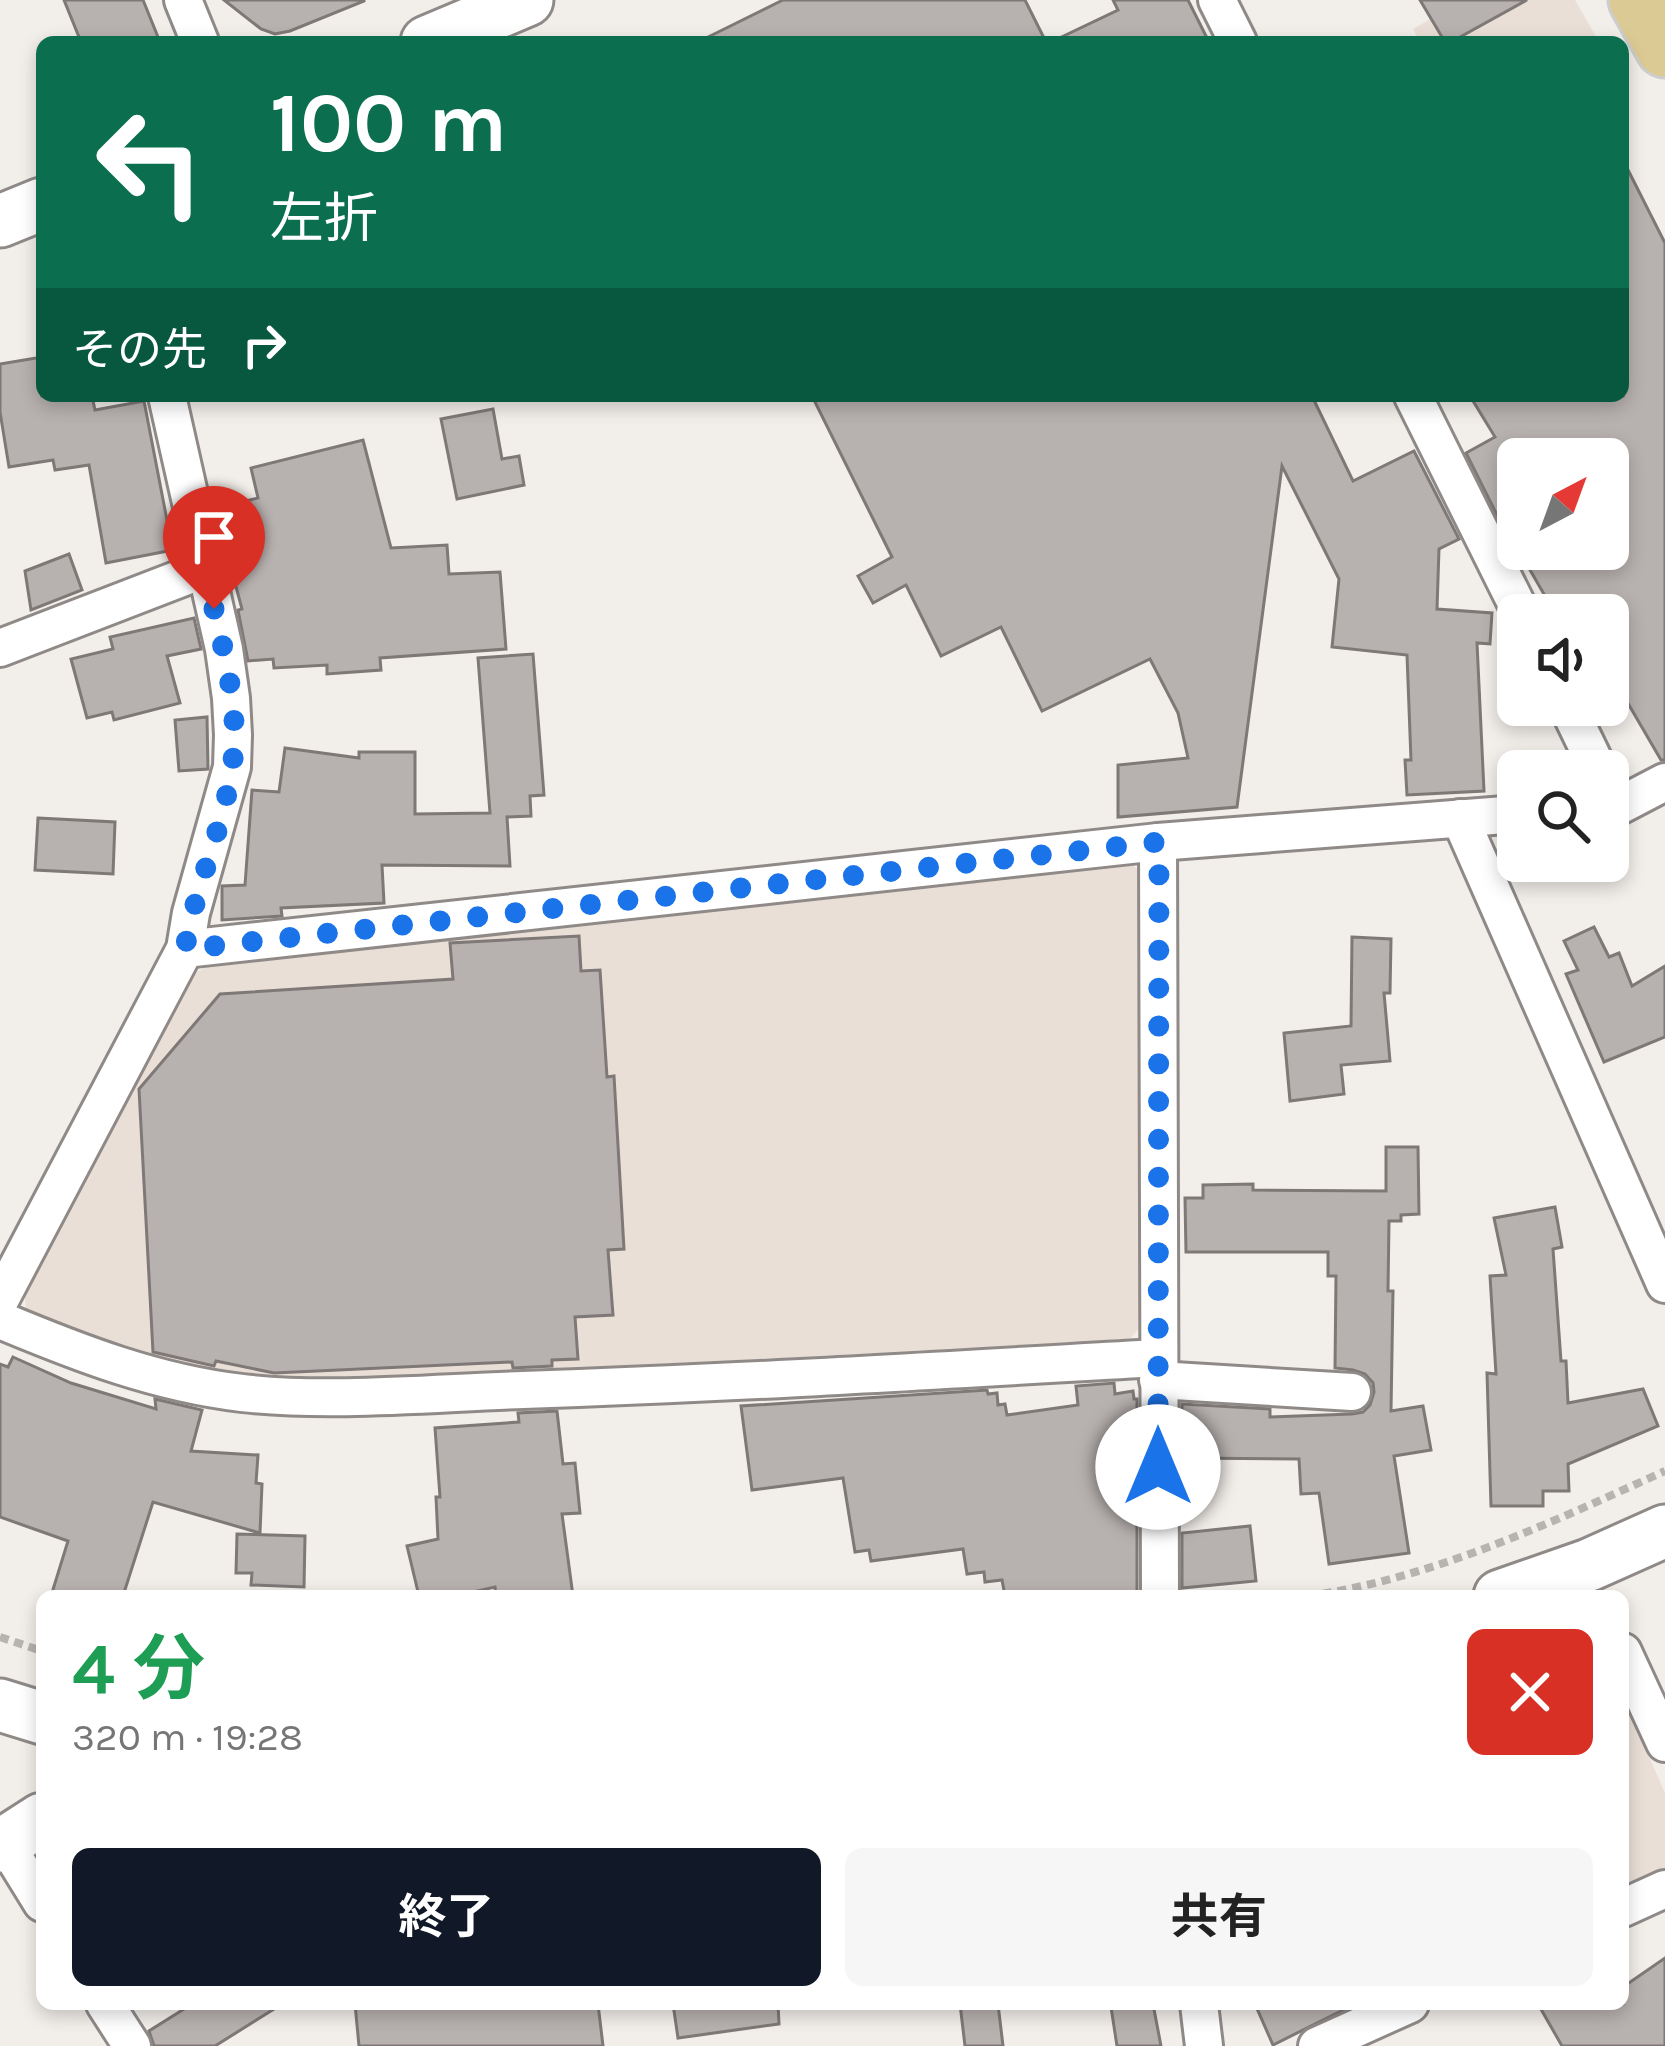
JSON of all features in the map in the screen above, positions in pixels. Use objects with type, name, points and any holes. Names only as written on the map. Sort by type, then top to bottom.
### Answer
[{"type":"main road","points":[[1638,0],[1665,48]]},
{"type":"street","points":[[183,0],[198,36]]},
{"type":"street","points":[[441,36],[526,0]]},
{"type":"street","points":[[1217,0],[1235,36]]},
{"type":"street","points":[[0,221],[36,206]]},
{"type":"street","points":[[0,1300],[185,949],[232,767],[231,698],[224,649],[168,402]]},
{"type":"street","points":[[1416,402],[1512,594]]},
{"type":"street","points":[[0,648],[205,569]]},
{"type":"street","points":[[1629,795],[1665,782]]},
{"type":"street","points":[[185,949],[1159,842],[1497,815]]},
{"type":"street","points":[[1460,818],[1665,1284]]},
{"type":"street","points":[[1159,842],[1160,1590]]},
{"type":"street","points":[[0,1320],[94,1359],[162,1379],[244,1394],[332,1396],[1158,1369],[1352,1392]]},
{"type":"street","points":[[1538,1590],[1595,1581],[1665,1531]]},
{"type":"street","points":[[1629,1665],[1665,1743]]},
{"type":"street","points":[[0,1705],[36,1716]]},
{"type":"street","points":[[16,1836],[36,1888]]},
{"type":"street","points":[[1629,1905],[1665,1888]]},
{"type":"street","points":[[110,2010],[132,2046]]},
{"type":"street","points":[[1200,2010],[1204,2046]]},
{"type":"street","points":[[1317,2046],[1397,2010]]},
{"type":"path","points":[[1349,1590],[1433,1568],[1665,1471]]},
{"type":"path","points":[[0,1636],[36,1649]]},
{"type":"shaded area","points":[[1464,0],[1575,0],[1596,36],[1417,36],[1413,29]]},
{"type":"shaded area","points":[[1130,862],[1143,875],[1142,1325],[1129,1340],[342,1381],[250,1375],[166,1361],[51,1322],[26,1308],[24,1290],[190,976],[209,965]]},
{"type":"shaded area","points":[[1629,1712],[1665,1793],[1665,1873],[1629,1888]]},
{"type":"building","points":[[64,0],[143,0],[158,36],[79,36]]},
{"type":"building","points":[[224,0],[364,1],[275,34],[261,29]]},
{"type":"building","points":[[783,0],[1025,0],[1043,36],[710,36]]},
{"type":"building","points":[[1113,0],[1188,0],[1206,36],[1064,36],[1118,10]]},
{"type":"building","points":[[1420,0],[1527,0],[1462,36],[1441,36]]},
{"type":"building","points":[[1629,172],[1665,243],[1665,760],[1629,705],[1629,594],[1544,594],[1530,570],[1629,570],[1629,438],[1497,438],[1497,515],[1466,453],[1495,437],[1474,402],[1629,402]]},
{"type":"building","points":[[36,358],[36,402],[93,402],[95,410],[144,402],[167,520],[172,519],[178,549],[106,563],[89,465],[55,470],[53,460],[9,467],[0,412],[0,364]]},
{"type":"building","points":[[815,402],[1315,402],[1353,481],[1414,451],[1459,539],[1439,549],[1437,609],[1492,613],[1490,644],[1477,643],[1484,791],[1407,795],[1405,760],[1411,760],[1407,655],[1332,647],[1339,579],[1282,466],[1237,807],[1118,817],[1118,765],[1188,758],[1178,713],[1150,659],[1042,711],[1001,627],[941,656],[906,585],[873,603],[858,576],[892,557]]},
{"type":"building","points":[[493,409],[502,459],[519,456],[524,485],[457,499],[441,419]]},
{"type":"building","points":[[363,440],[391,548],[447,545],[449,574],[500,572],[506,649],[380,658],[381,670],[327,674],[327,665],[274,668],[273,659],[248,661],[238,610],[242,609],[215,508],[258,498],[251,468]]},
{"type":"building","points":[[69,554],[82,590],[31,610],[25,571]]},
{"type":"building","points":[[194,618],[201,649],[167,656],[180,703],[114,720],[112,712],[87,718],[71,659],[113,649],[110,637]]},
{"type":"building","points":[[533,654],[544,795],[530,796],[531,816],[507,817],[510,866],[382,865],[384,903],[281,908],[282,916],[222,920],[222,886],[245,885],[252,790],[279,792],[285,748],[359,758],[359,752],[415,752],[415,814],[490,813],[478,658]]},
{"type":"building","points":[[207,717],[208,769],[179,771],[175,720]]},
{"type":"building","points":[[38,818],[115,822],[113,874],[35,870]]},
{"type":"building","points":[[1594,927],[1609,957],[1619,953],[1632,986],[1665,966],[1665,1037],[1604,1062],[1566,974],[1578,970],[1564,941]]},
{"type":"building","points":[[579,936],[581,971],[600,970],[607,1077],[614,1076],[624,1249],[608,1250],[613,1315],[575,1317],[578,1359],[513,1368],[512,1362],[274,1373],[153,1352],[139,1089],[220,994],[453,979],[450,943]]},
{"type":"building","points":[[1352,937],[1391,939],[1390,993],[1384,993],[1390,1061],[1341,1065],[1344,1094],[1290,1101],[1284,1033],[1351,1026]]},
{"type":"building","points":[[1386,1147],[1418,1147],[1419,1214],[1389,1221],[1391,1411],[1423,1406],[1431,1450],[1394,1456],[1409,1553],[1329,1564],[1319,1493],[1301,1494],[1299,1459],[1182,1458],[1182,1404],[1270,1409],[1270,1417],[1352,1414],[1370,1405],[1373,1383],[1365,1374],[1335,1368],[1336,1276],[1328,1276],[1328,1252],[1186,1252],[1185,1198],[1203,1198],[1203,1185],[1386,1191]]},
{"type":"building","points":[[1555,1207],[1562,1247],[1553,1249],[1568,1403],[1643,1389],[1658,1426],[1568,1464],[1569,1491],[1543,1491],[1543,1506],[1491,1506],[1487,1373],[1496,1374],[1490,1276],[1506,1275],[1494,1218]]},
{"type":"building","points":[[13,1357],[71,1383],[156,1409],[155,1399],[202,1410],[191,1451],[258,1455],[260,1533],[153,1502],[125,1590],[53,1590],[68,1541],[0,1517],[0,1364],[8,1367]]},
{"type":"building","points":[[1114,1383],[1115,1394],[1133,1391],[1137,1399],[1137,1457],[1128,1457],[1137,1528],[1137,1590],[1004,1590],[1002,1580],[985,1582],[984,1572],[967,1574],[963,1549],[871,1561],[869,1550],[855,1552],[843,1478],[752,1490],[741,1406],[987,1390],[997,1393],[998,1405],[1005,1404],[1007,1415],[1078,1405],[1076,1386]]},
{"type":"building","points":[[557,1411],[563,1464],[575,1463],[580,1513],[562,1514],[572,1590],[418,1590],[407,1546],[438,1539],[435,1428],[519,1422],[518,1413]]},
{"type":"building","points":[[1250,1526],[1256,1581],[1182,1588],[1182,1533]]},
{"type":"building","points":[[237,1534],[305,1536],[304,1587],[251,1585],[252,1573],[236,1573]]},
{"type":"building","points":[[1665,1958],[1665,2046],[1562,2046],[1541,2010],[1629,2010],[1629,1983]]},
{"type":"building","points":[[182,2010],[272,2010],[215,2046],[154,2046],[149,2031]]},
{"type":"building","points":[[356,2010],[599,2010],[603,2046],[359,2046]]},
{"type":"building","points":[[674,2010],[778,2010],[779,2024],[678,2038]]},
{"type":"building","points":[[961,2010],[999,2010],[1003,2046],[965,2046]]},
{"type":"building","points":[[1111,2010],[1154,2010],[1161,2046],[1117,2046]]},
{"type":"building","points":[[1258,2010],[1343,2010],[1273,2045]]},
{"type":"route","points":[[214,609],[231,698],[232,767],[185,949],[1159,842],[1158,1467]]}]
